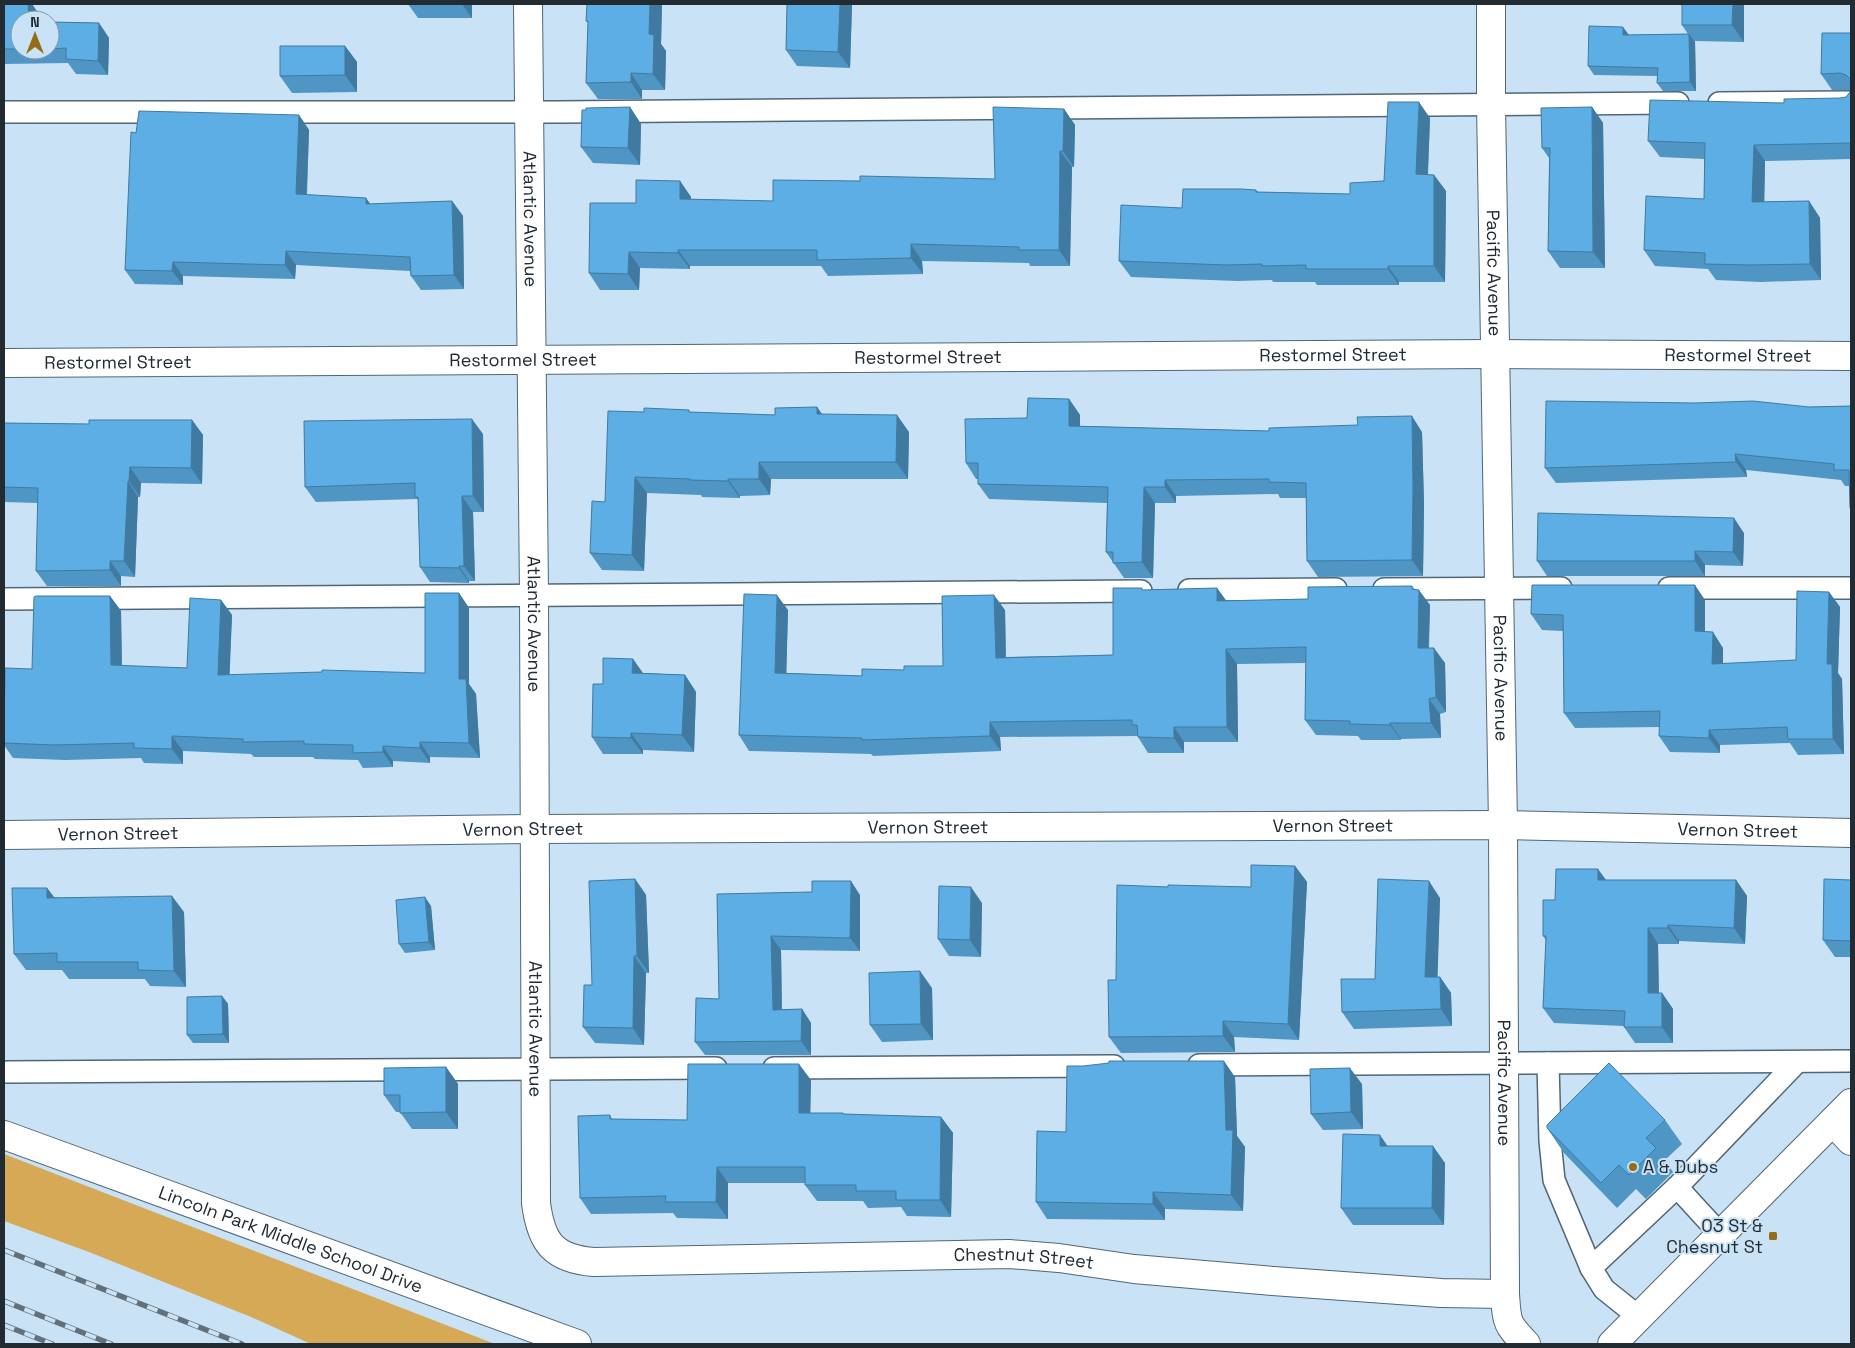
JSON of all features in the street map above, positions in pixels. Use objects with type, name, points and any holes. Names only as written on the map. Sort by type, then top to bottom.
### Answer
[{"type":"street","name":"Atlantic Avenue","points":[[528,4],[530,361],[534,596],[536,1203],[539,1224],[548,1242]]},
{"type":"street","name":"Pacific Avenue","points":[[1491,4],[1503,825],[1505,1294],[1506,1318],[1510,1327],[1526,1344]]},
{"type":"street","name":"Restormel Street","points":[[4,363],[1495,354],[1851,356]]},
{"type":"street","name":"Vernon Street","points":[[4,836],[534,829],[1503,825],[1851,833]]},
{"type":"street","points":[[1612,1344],[1721,1235],[1845,1122]]},
{"type":"street","name":"Lincoln Park Middle School Drive","points":[[4,1135],[577,1344]]},
{"type":"street","name":"Chestnut Street","points":[[548,1242],[561,1254],[576,1261],[594,1262],[1009,1254],[1059,1258],[1134,1269],[1273,1281],[1440,1293],[1505,1294]]},
{"type":"lane","points":[[4,112],[528,112],[1851,102]]},
{"type":"lane","points":[[4,599],[1578,588]]},
{"type":"lane","points":[[1646,588],[1851,588]]},
{"type":"lane","points":[[1175,1065],[1851,1061]]},
{"type":"lane","points":[[1591,1268],[1676,1187],[1797,1062]]},
{"type":"lane","points":[[1548,1063],[1550,1141],[1554,1180],[1591,1268],[1604,1289],[1639,1317]]},
{"type":"lane","points":[[7,1072],[1135,1066]]},
{"type":"lane","points":[[1676,1187],[1721,1235]]},
{"type":"shaded area","points":[[4,1154],[495,1344],[311,1344],[251,1317],[89,1252],[4,1221]]},
{"type":"building","points":[[4,4],[28,4],[28,10],[10,10],[10,49],[4,49]]},
{"type":"building","points":[[587,4],[650,4],[649,34],[654,35],[653,74],[631,73],[631,82],[586,83]]},
{"type":"building","points":[[787,4],[840,4],[838,52],[786,50]]},
{"type":"building","points":[[1682,4],[1733,4],[1732,25],[1682,25]]},
{"type":"building","points":[[60,22],[99,23],[98,61],[66,59],[66,48],[60,48]]},
{"type":"building","points":[[1589,26],[1623,27],[1623,35],[1689,34],[1690,82],[1657,83],[1658,68],[1588,66]]},
{"type":"building","points":[[1822,33],[1851,33],[1851,80],[1846,75],[1840,73],[1821,74]]},
{"type":"building","points":[[280,46],[345,46],[345,75],[280,76]]},
{"type":"building","points":[[1851,89],[1851,143],[1754,145],[1752,202],[1809,201],[1810,264],[1705,264],[1705,253],[1644,250],[1646,196],[1704,199],[1705,143],[1648,141],[1650,100],[1784,103],[1784,99],[1846,97]]},
{"type":"building","points":[[1388,102],[1419,102],[1416,174],[1434,175],[1434,266],[1388,266],[1388,269],[1306,269],[1306,265],[1262,266],[1262,264],[1226,265],[1119,261],[1121,205],[1182,208],[1183,189],[1241,189],[1256,190],[1256,192],[1350,194],[1350,183],[1384,181]]},
{"type":"building","points":[[630,107],[628,148],[581,147],[582,110],[586,110],[586,108]]},
{"type":"building","points":[[993,107],[1064,109],[1063,151],[1060,151],[1059,250],[1019,250],[1019,247],[911,244],[911,258],[817,260],[817,250],[678,250],[678,253],[629,252],[628,274],[589,273],[590,203],[636,203],[636,180],[680,181],[680,199],[773,201],[773,180],[860,181],[860,176],[995,179]]},
{"type":"building","points":[[1592,107],[1593,252],[1548,251],[1550,148],[1542,148],[1541,108]]},
{"type":"building","points":[[139,111],[299,115],[296,194],[366,198],[366,204],[452,201],[454,275],[411,276],[410,257],[286,251],[285,265],[173,262],[172,271],[125,270],[131,132],[136,133]]},
{"type":"building","points":[[1028,398],[1069,399],[1069,426],[1269,431],[1269,428],[1358,425],[1357,417],[1412,416],[1412,560],[1307,561],[1306,483],[1269,482],[1269,479],[1165,480],[1165,487],[1144,487],[1142,562],[1113,563],[1113,552],[1106,552],[1108,487],[978,484],[978,463],[966,463],[965,419],[1027,418]]},
{"type":"building","points":[[1546,401],[1695,403],[1753,401],[1809,407],[1851,406],[1851,508],[1849,470],[1834,470],[1834,464],[1735,454],[1736,462],[1545,468]]},
{"type":"building","points":[[817,407],[817,414],[897,415],[896,462],[759,462],[759,479],[728,479],[728,481],[635,477],[632,555],[590,553],[592,501],[605,502],[608,411],[644,412],[644,408],[689,410],[689,412],[775,415],[775,408]]},
{"type":"building","points":[[472,419],[473,496],[462,496],[464,566],[459,566],[459,568],[420,567],[418,497],[415,497],[415,483],[305,487],[304,421]]},
{"type":"building","points":[[89,420],[192,420],[191,468],[130,467],[124,561],[110,561],[110,570],[36,571],[38,488],[4,487],[4,423],[89,424]]},
{"type":"building","points":[[1538,513],[1734,518],[1733,552],[1695,551],[1695,561],[1537,561]]},
{"type":"building","points":[[1532,585],[1695,585],[1695,631],[1713,632],[1712,664],[1796,660],[1797,591],[1829,592],[1827,664],[1832,664],[1833,739],[1788,739],[1787,727],[1709,730],[1709,738],[1659,736],[1660,711],[1564,713],[1563,615],[1531,614]]},
{"type":"building","points":[[1412,586],[1412,589],[1419,590],[1418,648],[1434,648],[1436,697],[1429,699],[1431,723],[1390,723],[1390,725],[1350,724],[1350,721],[1305,720],[1306,647],[1226,649],[1227,727],[1174,727],[1174,738],[1138,737],[1137,725],[1132,725],[1132,720],[990,722],[990,736],[862,740],[862,738],[739,735],[744,594],[777,595],[775,673],[862,676],[862,669],[904,670],[904,666],[943,666],[942,596],[994,595],[996,658],[1113,655],[1113,588],[1142,588],[1142,590],[1217,588],[1217,601],[1308,599],[1308,587]]},
{"type":"building","points":[[425,593],[459,593],[459,679],[466,679],[469,743],[420,742],[420,748],[383,746],[383,752],[353,753],[353,745],[304,744],[304,741],[243,742],[243,739],[172,736],[172,749],[134,748],[134,743],[54,745],[4,743],[5,668],[32,669],[34,597],[36,596],[110,596],[111,665],[187,668],[190,598],[221,600],[218,675],[322,672],[322,670],[425,673]]},
{"type":"building","points":[[603,658],[633,659],[632,673],[685,675],[682,735],[631,733],[631,738],[592,737],[593,684],[603,684]]},
{"type":"building","points":[[1251,865],[1295,866],[1288,1024],[1223,1021],[1223,1036],[1109,1037],[1108,980],[1116,980],[1117,885],[1251,887]]},
{"type":"building","points":[[1556,869],[1598,869],[1598,880],[1736,880],[1734,928],[1668,925],[1668,928],[1648,928],[1648,993],[1662,993],[1662,1027],[1624,1027],[1625,1011],[1543,1008],[1546,936],[1543,936],[1543,900],[1555,900]]},
{"type":"building","points":[[635,879],[637,956],[634,956],[633,1028],[583,1027],[584,985],[592,985],[589,881]]},
{"type":"building","points":[[1378,879],[1429,881],[1425,977],[1440,977],[1441,1009],[1342,1012],[1341,979],[1375,979]]},
{"type":"building","points":[[1824,879],[1851,880],[1851,941],[1823,940]]},
{"type":"building","points":[[812,881],[851,881],[850,938],[771,936],[773,1010],[802,1009],[801,1041],[695,1042],[696,998],[719,999],[717,894],[812,892]]},
{"type":"building","points":[[939,886],[971,887],[970,940],[938,939]]},
{"type":"building","points":[[12,888],[47,888],[47,898],[172,896],[174,971],[138,970],[138,962],[57,962],[57,953],[14,954]]},
{"type":"building","points":[[425,897],[429,942],[399,944],[396,900]]},
{"type":"building","points":[[920,971],[921,1024],[870,1025],[869,973]]},
{"type":"building","points":[[222,996],[223,1034],[187,1035],[187,997]]},
{"type":"building","points":[[1109,1061],[1224,1061],[1226,1130],[1233,1130],[1231,1195],[1153,1192],[1153,1204],[1036,1202],[1037,1131],[1066,1132],[1067,1066],[1109,1063]]},
{"type":"building","points":[[1609,1063],[1665,1120],[1646,1138],[1656,1148],[1629,1175],[1619,1165],[1601,1183],[1547,1128],[1547,1125]]},
{"type":"building","points":[[688,1064],[799,1064],[799,1113],[941,1117],[940,1200],[896,1200],[896,1191],[856,1191],[856,1185],[805,1185],[805,1167],[717,1167],[716,1202],[665,1202],[666,1196],[580,1198],[578,1116],[610,1115],[610,1119],[687,1120]]},
{"type":"building","points":[[446,1067],[446,1112],[400,1113],[400,1095],[384,1095],[384,1068]]},
{"type":"building","points":[[1350,1068],[1351,1112],[1311,1114],[1310,1069]]},
{"type":"building","points":[[1343,1134],[1380,1135],[1380,1146],[1433,1146],[1432,1208],[1341,1208]]},
{"type":"railway","points":[[4,1250],[242,1344]]},
{"type":"railway","points":[[4,1301],[111,1344]]},
{"type":"railway","points":[[4,1325],[52,1344]]},
{"type":"place","name":"A & Dubs","points":[[1633,1167]]},
{"type":"place","name":"03 St & Chesnut St","points":[[1773,1236]]}]
